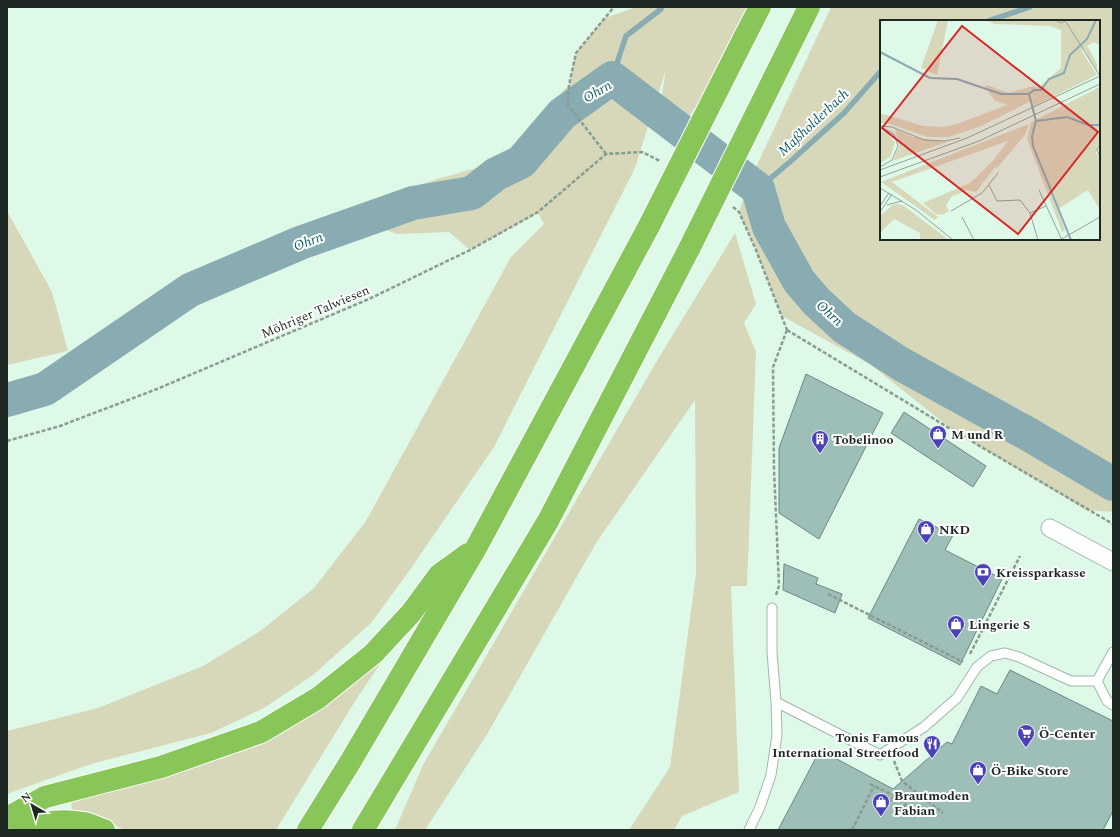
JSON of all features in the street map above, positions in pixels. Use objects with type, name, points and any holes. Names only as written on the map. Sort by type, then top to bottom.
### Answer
[{"type":"highway","points":[[308,830],[349,764],[476,548],[649,226],[760,7]]},
{"type":"highway","points":[[363,830],[548,521],[690,247],[809,7]]},
{"type":"highway","points":[[7,818],[45,797],[161,767],[261,732],[318,698],[373,654],[411,613],[439,575],[476,548]]},
{"type":"highway","points":[[21,830],[34,825],[59,821],[84,823],[104,830]]},
{"type":"street","points":[[1050,528],[1113,562]]},
{"type":"lane","points":[[749,830],[760,807],[771,775],[777,735],[772,652],[772,608]]},
{"type":"lane","points":[[1097,681],[1113,652]]},
{"type":"lane","points":[[776,702],[880,755],[924,727],[957,698],[977,667],[991,656],[1005,653],[1019,657],[1071,681],[1097,681]]},
{"type":"lane","points":[[1097,681],[1107,701],[1113,705]]},
{"type":"path","name":"Möhriger Talwiesen","points":[[7,441],[60,426],[157,389],[376,296],[470,250],[538,212],[606,154],[568,105],[569,85],[576,53],[614,7]]},
{"type":"path","points":[[772,608],[778,586],[774,469],[773,367],[787,330],[954,431],[1113,524]]},
{"type":"path","points":[[969,656],[1020,556]]},
{"type":"path","points":[[828,594],[966,663]]},
{"type":"path","points":[[889,750],[902,781],[943,813]]},
{"type":"path","points":[[870,784],[907,802]]},
{"type":"path","points":[[849,830],[874,786]]},
{"type":"path","points":[[904,807],[914,790]]},
{"type":"path","points":[[891,801],[894,796]]},
{"type":"path","points":[[915,813],[918,808]]},
{"type":"green space","points":[[636,7],[760,7],[744,38],[688,118],[659,113],[666,69],[635,168],[494,447],[412,567],[371,623],[313,675],[264,708],[211,733],[91,764],[7,794],[7,731],[98,708],[203,666],[259,632],[314,588],[366,521],[511,257],[544,224],[538,213],[470,250],[449,232],[397,234],[361,221],[366,203],[434,180],[508,159],[535,122],[569,85],[576,53],[605,18]]},
{"type":"green space","points":[[831,7],[1113,7],[1113,512],[1086,510],[954,431],[871,365],[782,316],[739,212],[749,182]]},
{"type":"green space","points":[[7,211],[52,292],[68,351],[7,365]]},
{"type":"green space","points":[[735,233],[756,304],[744,323],[756,352],[747,586],[731,586],[739,792],[682,816],[674,830],[629,830],[670,767],[696,574],[695,400],[596,543],[486,736],[425,830],[395,830],[423,765],[655,364]]},
{"type":"green space","points":[[387,654],[357,698],[276,830],[124,830],[110,822],[72,813],[71,796],[191,765]]},
{"type":"building","name":"Tobelinoo","points":[[806,374],[883,413],[819,539],[779,513],[779,448]]},
{"type":"building","name":"M und R","points":[[904,412],[986,466],[973,487],[891,433]]},
{"type":"building","points":[[919,519],[953,535],[945,550],[1002,579],[960,665],[868,618]]},
{"type":"building","points":[[784,564],[818,578],[816,584],[842,594],[835,613],[783,590]]},
{"type":"building","name":"Ö-Center","points":[[1010,670],[1113,721],[1113,811],[1103,830],[778,830],[820,750],[893,789],[947,742],[952,744],[981,686],[997,694]]},
{"type":"waterway","points":[[612,78],[626,36],[661,9],[661,7]]},
{"type":"waterway","name":"Maßholderbach","points":[[991,20],[1030,7]]},
{"type":"waterway","name":"Maßholderbach","points":[[758,189],[844,113],[880,72]]},
{"type":"waterway","name":"Ohrn","points":[[7,400],[45,389],[190,290],[300,243],[413,203],[472,193],[496,174],[521,162],[562,114],[612,78],[758,189],[769,227],[799,281],[816,301],[844,327],[901,364],[1028,434],[1113,484]]},
{"type":"place","name":"M und R","points":[[938,449]]},
{"type":"place","name":"Tobelinoo","points":[[820,454]]},
{"type":"place","name":"NKD","points":[[926,544]]},
{"type":"place","name":"Kreissparkasse","points":[[983,587]]},
{"type":"place","name":"Lingerie S","points":[[956,639]]},
{"type":"place","name":"Ö-Center","points":[[1026,748]]},
{"type":"place","name":"Tonis Famous International Streetfood","points":[[932,759]]},
{"type":"place","name":"Ö-Bike Store","points":[[978,785]]},
{"type":"place","name":"Brautmoden Fabian","points":[[881,817]]}]
